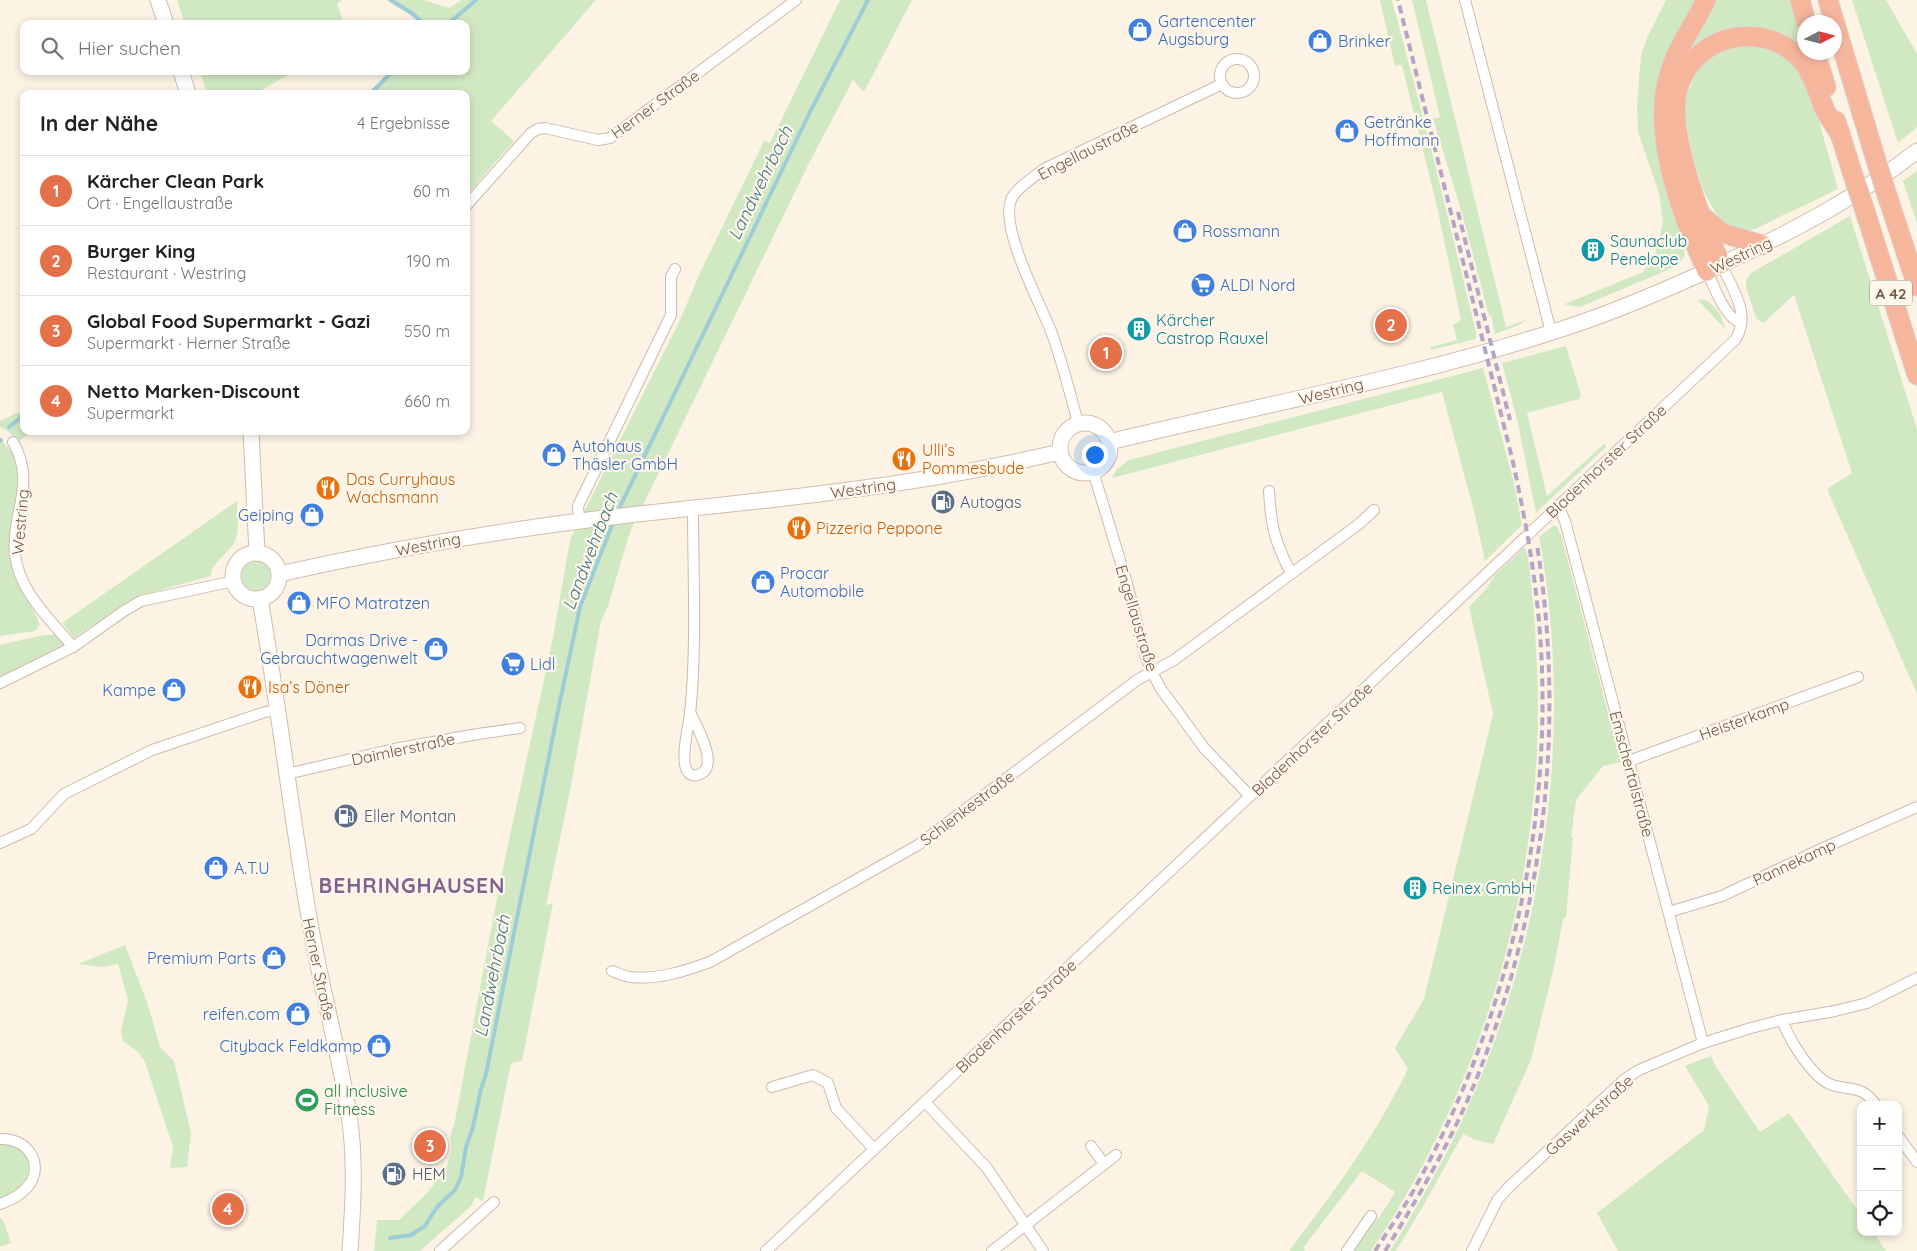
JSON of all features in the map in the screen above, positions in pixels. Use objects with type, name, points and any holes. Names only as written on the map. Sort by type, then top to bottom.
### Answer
[{"type":"highway","points":[[1706,0],[1675,57],[1669,75],[1663,111],[1666,147],[1694,242],[1714,268]]},
{"type":"highway","points":[[1800,0],[1804,15]]},
{"type":"highway","name":"A 42","points":[[1828,0],[1875,157],[1917,286]]},
{"type":"highway","points":[[1714,268],[1680,146],[1676,124],[1676,97],[1683,75],[1693,61],[1713,44],[1726,39],[1755,36],[1774,40],[1789,49],[1803,62],[1816,84],[1826,111],[1839,132]]},
{"type":"highway","name":"A 42","points":[[1817,60],[1917,375]]},
{"type":"highway","points":[[1699,212],[1713,227],[1722,233],[1763,246]]},
{"type":"highway","points":[[1901,239],[1917,265]]},
{"type":"main road","points":[[158,0],[165,20]]},
{"type":"main road","points":[[182,75],[187,90]]},
{"type":"main road","name":"Westring","points":[[1109,442],[1221,418],[1412,371],[1551,332],[1616,310],[1763,246],[1824,213],[1917,151]]},
{"type":"main road","points":[[1078,424],[1093,424],[1101,429],[1109,442],[1108,457],[1105,463],[1093,471],[1084,472],[1070,468],[1060,452],[1063,436],[1070,428],[1078,424]]},
{"type":"main road","points":[[251,435],[258,553]]},
{"type":"main road","name":"Westring","points":[[279,574],[424,544],[584,520],[849,490],[915,480],[1060,452]]},
{"type":"main road","points":[[258,553],[270,558],[275,563],[279,574],[279,582],[274,592],[260,599],[245,596],[239,591],[234,580],[234,569],[240,560],[248,555],[258,553]]},
{"type":"main road","name":"Herner Straße","points":[[260,599],[278,709],[297,852],[349,1117],[353,1200],[350,1251]]},
{"type":"street","name":"Herner Straße","points":[[470,202],[531,133],[545,128],[598,140],[610,138],[796,0]]},
{"type":"street","points":[[1466,0],[1551,332]]},
{"type":"street","name":"Engellaustraße","points":[[1078,424],[1051,332],[1033,291],[1012,234],[1009,215],[1011,200],[1020,189],[1044,169],[1222,84]]},
{"type":"street","points":[[1714,268],[1740,305],[1741,323],[1734,320],[1728,313],[1714,268]]},
{"type":"street","points":[[584,520],[578,506],[671,314],[671,277],[675,269]]},
{"type":"street","name":"Bladenhorster Straße","points":[[766,1251],[1735,340],[1740,333],[1741,323]]},
{"type":"street","name":"Westring","points":[[12,442],[20,457],[24,474],[15,543],[17,564],[24,582],[42,612],[72,647]]},
{"type":"street","name":"Engellaustraße","points":[[1093,471],[1126,580],[1145,654],[1152,672],[1161,689],[1205,749],[1250,796]]},
{"type":"street","points":[[1269,491],[1274,534],[1279,552],[1292,574]]},
{"type":"street","name":"Emschertalstraße","points":[[1558,505],[1568,531],[1703,1043]]},
{"type":"street","points":[[690,712],[707,752],[706,766],[703,773],[698,775],[692,775],[687,772],[684,764],[690,712],[693,640],[693,508]]},
{"type":"street","name":"Schlenkestraße","points":[[612,971],[630,978],[658,976],[681,973],[710,962],[918,845],[1138,680],[1174,660],[1292,574],[1359,524],[1374,510]]},
{"type":"street","points":[[0,683],[72,647],[124,611],[142,601],[234,580]]},
{"type":"street","name":"Heisterkamp","points":[[1629,761],[1858,677]]},
{"type":"street","points":[[0,843],[31,829],[64,794],[152,750],[278,709]]},
{"type":"street","name":"Daimlerstraße","points":[[287,774],[404,747],[520,728]]},
{"type":"street","name":"Pannekamp","points":[[1669,912],[1722,896],[1821,849],[1917,807]]},
{"type":"street","name":"Gaswerkstraße","points":[[1472,1251],[1498,1199],[1509,1187],[1625,1079],[1639,1070],[1703,1043],[1782,1020],[1835,1012],[1867,1002],[1917,978]]},
{"type":"street","points":[[1782,1020],[1787,1033],[1816,1075],[1830,1084],[1866,1092],[1873,1101]]},
{"type":"street","points":[[772,1087],[813,1075],[828,1083],[836,1108],[874,1150]]},
{"type":"street","points":[[925,1102],[987,1168],[1043,1251]]},
{"type":"street","points":[[0,1139],[20,1142],[32,1154],[35,1172],[28,1187],[14,1198],[0,1204]]},
{"type":"street","points":[[1902,1141],[1917,1162]]},
{"type":"street","points":[[1091,1146],[1104,1164]]},
{"type":"street","points":[[992,1251],[1116,1155]]},
{"type":"street","points":[[440,1251],[494,1202]]},
{"type":"street","points":[[1348,1251],[1371,1216]]},
{"type":"green space","points":[[177,0],[342,0],[337,4],[343,20],[184,20]]},
{"type":"green space","points":[[386,0],[424,0],[449,8],[462,0],[596,0],[491,121],[514,141],[470,191],[470,90],[372,90],[387,75],[470,75],[470,20],[416,20]]},
{"type":"green space","points":[[840,0],[912,0],[864,92],[853,80],[809,163],[630,532],[608,606],[601,621],[569,796],[546,905],[553,903],[522,1061],[511,1063],[483,1201],[475,1197],[472,1205],[420,1251],[374,1251],[377,1220],[399,1220],[428,1192],[447,1166],[452,1148],[450,1136],[455,1121],[501,877],[553,638],[570,540],[680,320],[699,275],[764,141],[770,143]]},
{"type":"green space","points":[[1380,0],[1392,0],[1427,132],[1476,332],[1476,339],[1431,350],[1430,347],[1457,340],[1453,325],[1461,320],[1437,207],[1402,65],[1395,66]]},
{"type":"green space","points":[[1412,0],[1426,0],[1506,327],[1528,319],[1519,325],[1495,334],[1462,213],[1433,119],[1440,117]]},
{"type":"green space","points":[[1666,0],[1696,0],[1665,66],[1660,80],[1655,108],[1685,241],[1684,257],[1677,266],[1580,307],[1566,305],[1643,272],[1654,258],[1663,223],[1659,193],[1638,132],[1637,106],[1641,55],[1647,38]]},
{"type":"green space","points":[[1711,0],[1791,0],[1797,23],[1797,45],[1775,31],[1754,27],[1738,28],[1677,66]]},
{"type":"green space","points":[[1852,0],[1886,0],[1917,54],[1917,127],[1898,143]]},
{"type":"green space","points":[[1732,43],[1765,44],[1795,64],[1810,89],[1838,189],[1748,231],[1730,227],[1718,215],[1707,198],[1692,154],[1686,113],[1686,96],[1698,71],[1712,55]]},
{"type":"green space","points":[[201,75],[288,75],[262,90],[206,90]]},
{"type":"green space","points":[[1917,171],[1917,224],[1903,181]]},
{"type":"green space","points":[[1850,216],[1917,429],[1917,694],[1827,489],[1852,473],[1794,295],[1763,323],[1756,318],[1746,288],[1746,280],[1751,273]]},
{"type":"green space","points":[[1701,299],[1714,306],[1725,329],[1698,300]]},
{"type":"green space","points":[[1566,346],[1581,395],[1579,399],[1527,413],[1547,496],[1605,443],[1606,447],[1536,513],[1517,419],[1502,363]]},
{"type":"green space","points":[[1483,368],[1514,483],[1522,525],[1485,561],[1475,515],[1442,392],[1112,478],[1117,469],[1129,460]]},
{"type":"green space","points":[[20,412],[20,435],[28,435],[17,443],[10,433],[0,427],[0,421]]},
{"type":"green space","points":[[0,439],[15,456],[18,466],[18,492],[11,538],[11,563],[16,578],[40,625],[35,631],[0,636]]},
{"type":"green space","points":[[237,501],[237,537],[232,546],[214,566],[211,576],[143,595],[125,603],[74,638],[62,623]]},
{"type":"green space","points":[[1554,525],[1561,535],[1621,762],[1603,766],[1576,800],[1571,837],[1573,837],[1566,917],[1563,919],[1554,967],[1531,1060],[1493,1144],[1476,1140],[1463,1134],[1396,1251],[1390,1251],[1429,1185],[1464,1116],[1492,1048],[1515,978],[1533,906],[1545,832],[1552,758],[1554,683],[1549,609],[1539,537]]},
{"type":"green space","points":[[1525,547],[1531,582],[1536,648],[1538,727],[1533,806],[1521,885],[1503,963],[1479,1039],[1449,1113],[1413,1184],[1371,1251],[1354,1251],[1376,1217],[1379,1218],[1395,1192],[1362,1171],[1303,1248],[1305,1251],[1289,1251],[1338,1185],[1368,1140],[1408,1069],[1395,1048],[1424,999],[1493,714],[1469,607],[1487,588],[1495,575]]},
{"type":"green space","points":[[256,560],[268,565],[273,577],[268,589],[256,594],[244,589],[239,577],[244,565]]},
{"type":"green space","points":[[44,635],[58,635],[65,644],[0,678],[0,645]]},
{"type":"green space","points":[[125,945],[148,1005],[160,1047],[174,1061],[191,1133],[187,1167],[170,1168],[173,1147],[145,1062],[138,1052],[123,1041],[121,1031],[128,1000],[118,964],[102,967],[78,964]]},
{"type":"green space","points":[[1711,1056],[1716,1067],[1760,1132],[1789,1113],[1857,1209],[1857,1236],[1876,1236],[1886,1251],[1618,1251],[1597,1213],[1704,1130],[1709,1106],[1685,1066]]},
{"type":"green space","points":[[0,1143],[14,1147],[24,1153],[28,1160],[29,1168],[20,1186],[0,1200]]},
{"type":"green space","points":[[0,1217],[4,1222],[11,1243],[0,1247]]},
{"type":"waterway","points":[[391,0],[420,20]]},
{"type":"waterway","points":[[453,20],[476,0]]},
{"type":"waterway","name":"Landwehrbach","points":[[618,511],[809,114],[868,0]]},
{"type":"waterway","points":[[374,90],[389,75]]},
{"type":"waterway","points":[[9,427],[20,418]]},
{"type":"waterway","name":"Landwehrbach","points":[[390,1238],[411,1235],[425,1226],[437,1207],[455,1190],[461,1177],[466,1147],[486,1074],[580,607],[614,520]]},
{"type":"railway","points":[[1375,1251],[1411,1195],[1444,1132],[1472,1067],[1496,1000],[1515,931],[1529,861],[1538,790],[1542,719],[1539,624],[1534,576],[1522,505],[1398,0]]},
{"type":"railway","points":[[1458,212],[1510,420]]},
{"type":"railway","points":[[1385,1251],[1433,1170],[1455,1128],[1474,1085],[1498,1020],[1517,954],[1532,887],[1543,819],[1548,751],[1549,683],[1545,614],[1537,545]]},
{"type":"place","name":"Gartencenter Augsburg","points":[[1140,30]]},
{"type":"place","name":"Brinker","points":[[1320,41]]},
{"type":"place","name":"Getränke Hoffmann","points":[[1347,131]]},
{"type":"place","name":"Rossmann","points":[[1185,231]]},
{"type":"place","name":"Saunaclub Penelope","points":[[1593,250]]},
{"type":"place","name":"ALDI Nord","points":[[1203,285]]},
{"type":"place","name":"Burger King","points":[[1391,325]]},
{"type":"place","name":"Kärcher Castrop Rauxel","points":[[1139,329]]},
{"type":"place","name":"Kärcher Clean Park","points":[[1106,353]]},
{"type":"place","name":"Autohaus Thäsler GmbH","points":[[554,455]]},
{"type":"place","name":"Ulli’s Pommesbude","points":[[904,459]]},
{"type":"place","name":"Das Curryhaus Wachsmann","points":[[328,488]]},
{"type":"place","name":"Autogas","points":[[943,502]]},
{"type":"place","name":"Geiping","points":[[312,515]]},
{"type":"place","name":"Pizzeria Peppone","points":[[799,528]]},
{"type":"place","name":"Procar Automobile","points":[[763,582]]},
{"type":"place","name":"MFO Matratzen","points":[[299,603]]},
{"type":"place","name":"Darmas Drive - Gebrauchtwagenwelt","points":[[436,649]]},
{"type":"place","name":"Lidl","points":[[513,664]]},
{"type":"place","name":"Isa’s Döner","points":[[250,687]]},
{"type":"place","name":"Kampe","points":[[174,690]]},
{"type":"place","name":"Eller Montan","points":[[346,816]]},
{"type":"place","name":"A.T.U","points":[[216,868]]},
{"type":"place","name":"Reinex GmbH","points":[[1415,888]]},
{"type":"place","name":"Premium Parts","points":[[274,958]]},
{"type":"place","name":"reifen.com","points":[[298,1014]]},
{"type":"place","name":"Cityback Feldkamp","points":[[379,1046]]},
{"type":"place","name":"all inclusive Fitness","points":[[307,1100]]},
{"type":"place","name":"Global Food Supermarkt - Gazi","points":[[430,1146]]},
{"type":"place","name":"HEM","points":[[394,1174]]},
{"type":"place","name":"Netto Marken-Discount","points":[[228,1209]]},
{"type":"district","name":"BEHRINGHAUSEN","points":[[412,885]]}]
